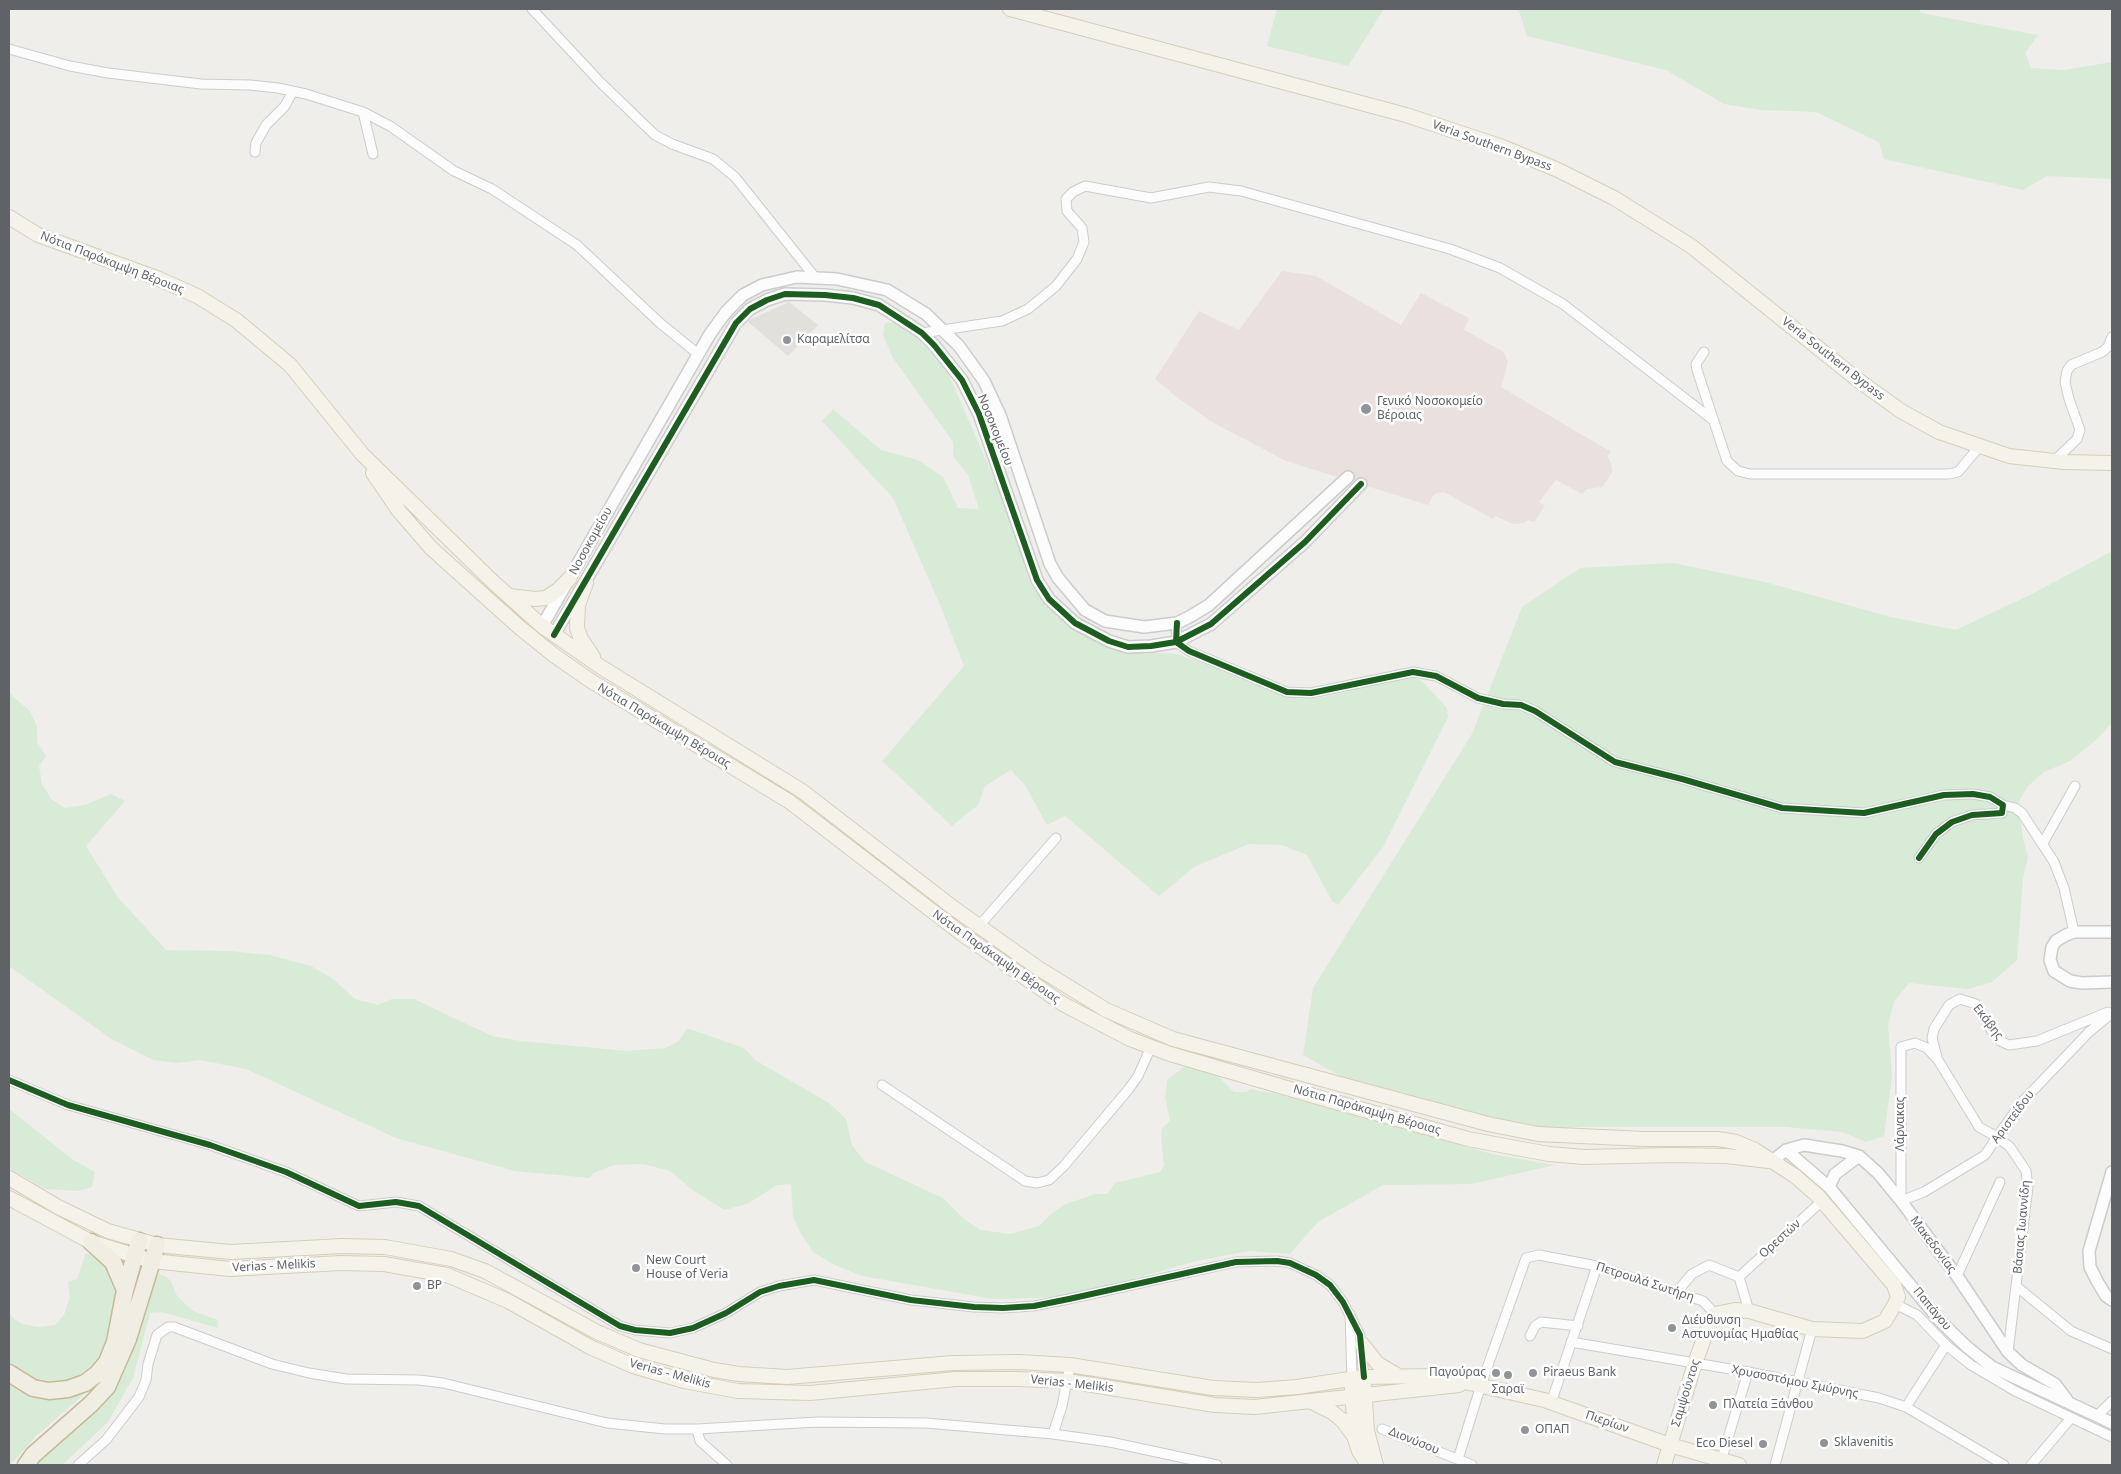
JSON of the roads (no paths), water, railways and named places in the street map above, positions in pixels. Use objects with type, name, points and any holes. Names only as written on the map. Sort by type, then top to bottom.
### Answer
[{"type":"highway","points":[[9,1373],[33,1388],[49,1391],[68,1389],[91,1378],[107,1362],[115,1342],[125,1290],[136,1257],[139,1241]]},
{"type":"highway","points":[[91,1242],[113,1262],[125,1290]]},
{"type":"highway","points":[[26,1465],[33,1455],[91,1404],[107,1386],[128,1339],[157,1245]]},
{"type":"main road","name":"Veria Southern Bypass","points":[[1010,9],[1406,115],[1500,146],[1558,170],[1614,198],[1691,246],[1858,380],[1901,411],[1939,432],[2009,456],[2112,463]]},
{"type":"main road","name":"Νότια Παράκαμψη Βέροιας","points":[[9,216],[38,235],[158,278],[197,296],[236,320],[290,366],[363,455],[542,626],[602,667],[802,791],[979,926],[1078,994],[1134,1023],[1173,1039],[1488,1124],[1538,1134],[1644,1139],[1718,1139],[1736,1142],[1756,1150],[1771,1162],[1795,1176],[1822,1201],[1894,1285],[1898,1296],[1896,1304]]},
{"type":"main road","name":"Νότια Παράκαμψη Βέροιας","points":[[363,455],[367,466],[399,511],[431,548],[536,641],[591,681],[790,802],[962,934],[1064,1004],[1130,1039],[1151,1047],[1459,1136],[1541,1153],[1584,1157],[1727,1156],[1771,1162]]},
{"type":"main road","points":[[509,596],[535,599],[546,598],[558,590],[570,578]]},
{"type":"main road","points":[[586,583],[578,605],[577,628],[581,639],[602,667]]},
{"type":"main road","points":[[536,641],[542,626]]},
{"type":"main road","points":[[536,641],[554,635]]},
{"type":"main road","name":"Verias - Melikis","points":[[9,1178],[88,1222],[139,1241],[157,1245],[231,1252],[350,1246],[385,1247],[425,1252],[485,1271],[597,1332],[639,1350],[688,1364],[740,1374],[812,1376],[962,1362],[1019,1362],[1070,1365],[1177,1383],[1235,1390],[1276,1389],[1358,1378]]},
{"type":"main road","name":"Verias - Melikis","points":[[9,1198],[91,1242],[152,1261],[230,1269],[341,1263],[384,1264],[421,1269],[478,1286],[590,1347],[633,1366],[684,1381],[738,1390],[810,1393],[956,1379],[1068,1382],[1215,1405],[1255,1407],[1311,1402],[1358,1395]]},
{"type":"main road","points":[[1715,1314],[1735,1310],[1749,1311],[1812,1329],[1853,1332],[1870,1330],[1886,1321],[1896,1304]]},
{"type":"main road","name":"Σαμψούντος","points":[[1670,1444],[1695,1363],[1710,1322],[1715,1314]]},
{"type":"main road","points":[[1362,1344],[1378,1364],[1398,1375]]},
{"type":"main road","name":"Πιερίων","points":[[1358,1378],[1398,1375],[1438,1376],[1551,1402],[1736,1465]]},
{"type":"main road","points":[[1358,1378],[1361,1435],[1359,1451],[1368,1465]]},
{"type":"main road","name":"Πιερίων","points":[[1358,1395],[1477,1385]]},
{"type":"main road","points":[[1361,1435],[1374,1407],[1383,1397],[1396,1392]]},
{"type":"main road","points":[[1311,1402],[1332,1412],[1348,1427],[1361,1435],[1376,1465]]},
{"type":"main road","points":[[1664,1465],[1670,1444]]},
{"type":"street","points":[[532,9],[600,82],[655,134],[672,144],[712,159],[736,177],[814,276]]},
{"type":"street","points":[[9,49],[70,66],[108,73],[201,84],[250,84],[293,91],[363,112],[390,126],[454,171],[492,189],[577,245],[667,329],[698,354]]},
{"type":"street","points":[[255,152],[256,142],[266,125],[285,106],[293,91]]},
{"type":"street","points":[[363,112],[373,154]]},
{"type":"street","points":[[922,333],[1002,321],[1028,309],[1056,286],[1077,259],[1084,242],[1082,228],[1067,211],[1066,199],[1073,192],[1085,186],[1151,198],[1209,187],[1241,190],[1450,248],[1500,268],[1563,304],[1713,420]]},
{"type":"street","name":"Νοσοκομείου","points":[[542,626],[698,354],[726,312],[743,295],[762,285],[797,277],[814,276],[860,283],[887,290],[926,314],[972,361],[1000,415],[1050,564],[1058,578],[1085,610],[1105,621],[1144,627],[1177,623],[1209,605],[1348,477]]},
{"type":"street","name":"Νοσοκομείου","points":[[554,635],[736,323],[750,309],[767,300],[785,294],[804,293],[853,298],[879,305],[922,333],[949,362],[962,380],[980,414],[1037,580],[1049,599],[1075,623],[1109,641],[1128,646],[1151,646],[1176,642],[1211,624],[1305,542],[1362,484]]},
{"type":"street","points":[[2054,460],[2076,439],[2080,430],[2065,382],[2067,371],[2071,365],[2102,352],[2108,347],[2112,338]]},
{"type":"street","points":[[1704,352],[1696,364],[1697,370],[1728,461],[1738,471],[1750,474],[1949,474],[1958,472],[1979,447]]},
{"type":"street","points":[[1177,623],[1176,642],[1189,651],[1287,692],[1311,693],[1413,672],[1436,676],[1478,698],[1503,704],[1521,705],[1535,711],[1615,762],[1782,808],[1864,813],[1944,795],[1973,794],[1990,797],[2003,805],[2016,808],[2022,813],[2054,862],[2064,888],[2074,932]]},
{"type":"street","points":[[2042,843],[2075,786]]},
{"type":"street","points":[[1919,858],[1936,834],[1952,822],[1972,815],[2002,813],[2003,805]]},
{"type":"street","points":[[979,926],[1056,838]]},
{"type":"street","points":[[2112,932],[2074,932],[2060,938],[2052,947],[2050,960],[2054,971],[2066,979],[2076,982],[2112,982]]},
{"type":"street","name":"Εκάβης","points":[[1938,1060],[1932,1038],[1934,1029],[1949,1005],[1960,999],[1976,1004],[1993,1033],[2000,1041],[2010,1045],[2037,1041],[2112,1012]]},
{"type":"street","name":"Αριστείδου","points":[[1901,1201],[1924,1192],[1985,1155],[2022,1102],[2089,1032],[2112,1012]]},
{"type":"street","name":"Βάσιας Ιωαννίδη","points":[[1901,1047],[1908,1043],[1920,1045],[1938,1060],[1979,1127],[2010,1147],[2026,1171],[2028,1187],[2008,1352]]},
{"type":"street","points":[[882,1085],[1025,1181],[1037,1183],[1056,1175],[1128,1090],[1138,1076],[1151,1047]]},
{"type":"street","name":"Λάρνακας","points":[[1901,1047],[1901,1201]]},
{"type":"street","points":[[9,1080],[68,1105],[210,1145],[286,1172],[359,1206],[396,1202],[419,1206],[620,1326],[635,1330],[670,1333],[693,1328],[726,1313],[760,1292],[779,1286],[814,1280],[911,1300],[974,1307],[1003,1308],[1034,1306],[1208,1267],[1259,1260],[1290,1264],[1316,1275],[1330,1285],[1357,1324],[1362,1344],[1358,1378]]},
{"type":"street","name":"Μακεδονίας","points":[[1771,1162],[1786,1150],[1804,1145],[1859,1156],[1878,1173],[1901,1201],[1957,1276],[2008,1352],[2022,1365],[2055,1384],[2068,1402]]},
{"type":"street","name":"Παπάγου","points":[[1786,1150],[1829,1187],[1941,1322],[1967,1347],[1992,1367],[2112,1422]]},
{"type":"street","points":[[1829,1187],[1835,1174],[1859,1156]]},
{"type":"street","points":[[2112,1172],[2089,1251],[2090,1267],[2106,1296],[2112,1300]]},
{"type":"street","points":[[1957,1276],[2000,1182]]},
{"type":"street","name":"Ορεστών","points":[[1738,1277],[1822,1201]]},
{"type":"street","name":"Πετρουλά Σωτήρη","points":[[1477,1385],[1526,1258],[1539,1255],[1597,1266],[1703,1301],[1715,1314]]},
{"type":"street","points":[[1676,1293],[1692,1274],[1708,1265],[1738,1277],[1749,1311]]},
{"type":"street","points":[[1551,1402],[1597,1266]]},
{"type":"street","points":[[2016,1286],[2071,1331],[2112,1349]]},
{"type":"street","name":"Παπάγου","points":[[1896,1304],[1917,1315],[1946,1345],[1971,1365],[2015,1391],[2112,1438]]},
{"type":"street","points":[[1350,1313],[1358,1378]]},
{"type":"street","points":[[1530,1336],[1535,1326],[1541,1322],[1578,1326]]},
{"type":"street","points":[[78,1465],[106,1440],[138,1397],[146,1380],[157,1335],[168,1327],[185,1330],[272,1364],[308,1373],[346,1379],[419,1380],[443,1383],[607,1423],[664,1429],[697,1429],[817,1422],[894,1422],[1053,1434],[1110,1442],[1217,1465]]},
{"type":"street","points":[[1775,1465],[1812,1329]]},
{"type":"street","name":"Χρυσοστόμου Σμύρνης","points":[[1571,1342],[1748,1372],[1879,1398],[1906,1407],[2004,1465]]},
{"type":"street","points":[[1906,1407],[1946,1345]]},
{"type":"street","points":[[1053,1434],[1068,1382],[1070,1365]]},
{"type":"street","points":[[1721,1461],[1748,1372]]},
{"type":"street","points":[[1458,1459],[1477,1385]]},
{"type":"street","points":[[2098,1416],[2112,1401]]},
{"type":"street","points":[[2031,1465],[2071,1418]]},
{"type":"street","points":[[697,1429],[700,1441],[727,1465]]},
{"type":"street","name":"Διονύσου","points":[[1382,1429],[1472,1465]]},
{"type":"place","name":"Καραμελίτσα","points":[[787,340]]},
{"type":"place","name":"Γενικό Νοσοκομείο Βέροιας","points":[[1366,409]]},
{"type":"place","name":"New Court House of Veria","points":[[636,1268]]},
{"type":"place","name":"BP","points":[[417,1286]]},
{"type":"place","name":"Διέυθυνση Αστυνομίας Ημαθίας","points":[[1672,1328]]},
{"type":"place","name":"Παγούρας","points":[[1496,1373]]},
{"type":"place","name":"Piraeus Bank","points":[[1533,1373]]},
{"type":"place","name":"Σαραϊ","points":[[1508,1375]]},
{"type":"place","name":"Πλατεία Ξάνθου","points":[[1713,1405]]},
{"type":"place","name":"ΟΠΑΠ","points":[[1525,1430]]},
{"type":"place","name":"Sklavenitis","points":[[1824,1443]]},
{"type":"place","name":"Eco Diesel","points":[[1763,1444]]}]
